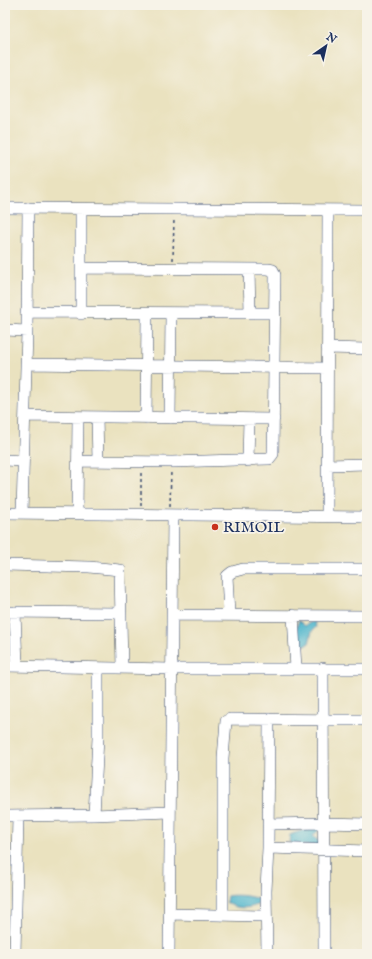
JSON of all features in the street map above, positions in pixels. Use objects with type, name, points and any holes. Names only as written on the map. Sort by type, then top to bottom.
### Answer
[{"type":"street","points":[[5,208],[367,210]]},
{"type":"street","points":[[22,513],[27,331],[28,208]]},
{"type":"street","points":[[81,209],[82,314]]},
{"type":"street","points":[[327,516],[328,210]]},
{"type":"street","points":[[78,461],[248,461],[272,458],[274,420],[275,275],[273,270],[81,268]]},
{"type":"street","points":[[249,269],[250,313]]},
{"type":"street","points":[[26,312],[82,314],[275,313]]},
{"type":"street","points":[[146,418],[147,314]]},
{"type":"street","points":[[170,418],[171,314]]},
{"type":"street","points":[[5,330],[27,331]]},
{"type":"street","points":[[328,348],[367,349]]},
{"type":"street","points":[[26,364],[327,368]]},
{"type":"street","points":[[25,416],[274,420]]},
{"type":"street","points":[[77,514],[78,417]]},
{"type":"street","points":[[97,417],[98,461]]},
{"type":"street","points":[[248,419],[248,461]]},
{"type":"street","points":[[5,460],[23,461]]},
{"type":"street","points":[[327,465],[367,464]]},
{"type":"street","points":[[5,513],[367,516]]},
{"type":"street","points":[[169,954],[172,615],[171,515]]},
{"type":"street","points":[[5,565],[115,568],[120,570],[122,668]]},
{"type":"street","points":[[229,614],[227,576],[232,572],[243,569],[367,569]]},
{"type":"street","points":[[16,666],[10,612],[120,613]]},
{"type":"street","points":[[172,615],[229,614],[367,616]]},
{"type":"street","points":[[293,615],[296,668]]},
{"type":"street","points":[[5,666],[171,669],[367,668]]},
{"type":"street","points":[[94,815],[98,738],[98,668]]},
{"type":"street","points":[[323,668],[324,954]]},
{"type":"street","points":[[223,914],[222,833],[224,726],[226,721],[230,719],[367,720]]},
{"type":"street","points":[[267,954],[266,916],[269,719]]},
{"type":"street","points":[[5,816],[170,812]]},
{"type":"street","points":[[15,954],[18,816]]},
{"type":"street","points":[[268,824],[367,824]]},
{"type":"street","points":[[268,848],[367,851]]},
{"type":"street","points":[[169,914],[266,916]]},
{"type":"path","points":[[173,268],[174,210]]},
{"type":"path","points":[[141,462],[141,515]]},
{"type":"path","points":[[171,515],[172,462]]},
{"type":"water","points":[[299,620],[305,626],[314,620],[316,627],[312,631],[309,643],[298,649],[295,631]]},
{"type":"water","points":[[319,824],[319,830],[313,836],[323,845],[296,846],[289,842],[290,835]]},
{"type":"water","points":[[227,896],[249,896],[261,900],[261,903],[244,908],[234,906],[226,902]]},
{"type":"place","name":"RIMOIL","points":[[215,527]]}]
